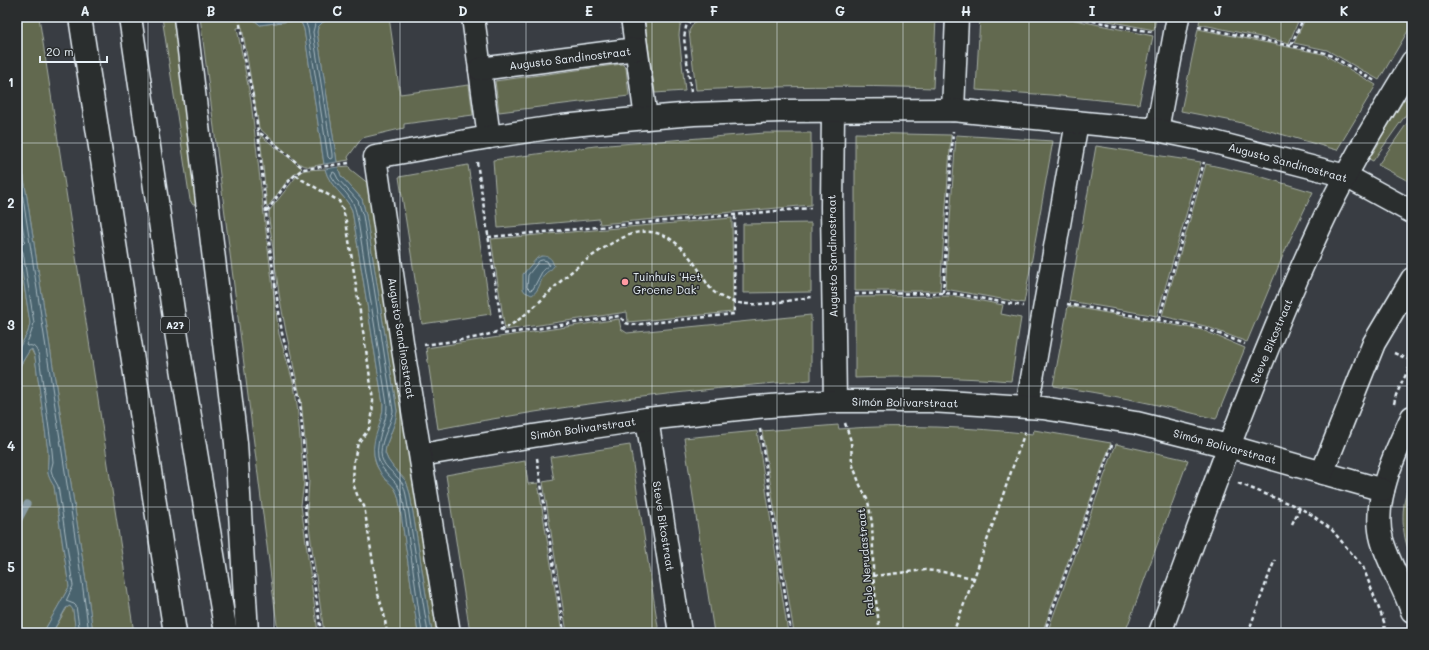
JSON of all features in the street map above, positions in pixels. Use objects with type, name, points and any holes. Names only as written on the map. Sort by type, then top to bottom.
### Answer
[{"type":"main road","points":[[80,17],[175,633]]},
{"type":"main road","name":"A27","points":[[130,17],[177,338],[226,633]]},
{"type":"main road","points":[[185,17],[236,443],[247,633]]},
{"type":"main road","points":[[473,17],[489,137]]},
{"type":"main road","name":"Augusto Sandinostraat","points":[[632,17],[646,118]]},
{"type":"main road","points":[[953,110],[958,17]]},
{"type":"main road","points":[[1157,130],[1176,26]]},
{"type":"main road","name":"Augusto Sandinostraat","points":[[480,69],[636,49]]},
{"type":"main road","name":"Steve Bikostraat","points":[[1160,633],[1228,446],[1320,226],[1346,176],[1412,62]]},
{"type":"main road","name":"Augusto Sandinostraat","points":[[449,633],[403,349],[375,157],[562,126],[694,114],[781,111],[953,110],[1157,130],[1210,141],[1346,176],[1412,212]]},
{"type":"main road","name":"Augusto Sandinostraat","points":[[833,111],[832,294],[835,401]]},
{"type":"main road","points":[[1027,407],[1077,122]]},
{"type":"main road","points":[[1322,473],[1374,343],[1412,279]]},
{"type":"main road","name":"Simón Bolivarstraat","points":[[421,455],[647,419],[756,407],[835,401],[930,401],[1027,407],[1136,423],[1228,446],[1383,490]]},
{"type":"main road","points":[[1412,417],[1391,466],[1383,490],[1379,523],[1382,540],[1412,611]]},
{"type":"main road","name":"Steve Bikostraat","points":[[647,419],[680,633]]},
{"type":"path","points":[[239,17],[245,59],[254,101],[270,249],[282,333],[300,400],[306,481],[305,504],[307,531],[321,633]]},
{"type":"path","points":[[692,17],[686,27],[684,38],[694,114]]},
{"type":"path","points":[[1072,17],[1176,26],[1292,45],[1326,53],[1394,92]]},
{"type":"path","points":[[1292,45],[1304,17]]},
{"type":"path","points":[[943,293],[954,130],[953,110]]},
{"type":"path","points":[[258,132],[268,138],[304,169]]},
{"type":"path","points":[[489,137],[483,147],[484,157],[476,158],[503,334],[619,316],[626,323],[632,325],[734,314],[735,215]]},
{"type":"path","points":[[1158,319],[1210,141]]},
{"type":"path","points":[[266,213],[283,188],[304,169],[349,163]]},
{"type":"path","points":[[296,175],[338,201],[343,210],[346,221],[373,401],[369,429],[358,443],[354,460],[353,484],[358,497],[364,506],[378,594],[384,614],[387,633]]},
{"type":"path","points":[[488,237],[832,207]]},
{"type":"path","points":[[403,349],[483,335],[502,330],[528,313],[562,280],[599,251],[618,240],[638,232],[651,232],[664,235],[674,240],[692,260],[713,291],[734,302],[754,304],[832,294]]},
{"type":"path","name":"Pablo Nerudastraat","points":[[835,401],[851,441],[852,463],[860,486],[868,501],[872,523],[874,550],[873,576],[880,633]]},
{"type":"path","points":[[756,407],[791,633]]},
{"type":"path","points":[[953,633],[1026,431],[1027,407]]},
{"type":"path","points":[[1044,633],[1121,421]]},
{"type":"path","points":[[533,436],[564,633]]},
{"type":"path","points":[[1237,483],[1300,508],[1332,530],[1363,567],[1384,622],[1385,633]]},
{"type":"path","points":[[1292,524],[1300,508]]},
{"type":"path","points":[[1248,633],[1275,560]]},
{"type":"path","points":[[873,576],[925,570],[974,578]]},
{"type":"green space","points":[[17,17],[39,17],[134,633],[93,633],[17,133]]},
{"type":"green space","points":[[162,17],[175,17],[198,204],[193,205],[190,200]]},
{"type":"green space","points":[[200,17],[251,17],[260,25],[297,20],[301,22],[304,29],[324,164],[310,166],[304,166],[297,162],[259,128],[242,27],[237,28],[251,101],[279,334],[294,385],[297,404],[304,482],[301,505],[318,633],[278,633]]},
{"type":"green space","points":[[334,17],[389,17],[400,94],[469,85],[473,115],[404,124],[404,128],[362,138],[348,157],[349,160],[337,162],[317,32],[318,27],[323,22]]},
{"type":"green space","points":[[644,17],[684,17],[680,26],[679,35],[685,91],[655,93]]},
{"type":"green space","points":[[704,17],[936,17],[933,88],[814,86],[696,90],[689,31],[695,21]]},
{"type":"green space","points":[[980,17],[1061,17],[1153,36],[1139,104],[1051,95],[976,90]]},
{"type":"green space","points":[[1088,17],[1156,17],[1154,30]]},
{"type":"green space","points":[[1200,17],[1300,17],[1289,43],[1199,24]]},
{"type":"green space","points":[[1306,17],[1412,17],[1412,24],[1379,80],[1327,50],[1294,43]]},
{"type":"green space","points":[[1198,29],[1323,54],[1376,85],[1337,150],[1238,122],[1181,111]]},
{"type":"green space","points":[[622,64],[626,68],[629,96],[499,112],[495,81]]},
{"type":"green space","points":[[1399,95],[1412,106],[1373,161],[1369,159],[1379,143],[1374,139],[1377,134],[1382,136],[1402,103],[1397,99]]},
{"type":"green space","points":[[1410,119],[1412,121],[1412,183],[1378,165]]},
{"type":"green space","points":[[765,133],[811,133],[811,205],[600,224],[599,219],[498,228],[493,160],[595,146]]},
{"type":"green space","points":[[855,133],[951,135],[940,291],[855,291]]},
{"type":"green space","points":[[260,135],[302,168],[287,181],[267,208]]},
{"type":"green space","points":[[956,135],[1053,141],[1024,303],[945,289]]},
{"type":"green space","points":[[1096,146],[1201,162],[1157,316],[1069,301]]},
{"type":"green space","points":[[1206,164],[1252,174],[1313,192],[1287,246],[1247,342],[1205,326],[1162,316]]},
{"type":"green space","points":[[468,165],[491,314],[422,324],[399,177]]},
{"type":"green space","points":[[349,166],[350,169],[369,184],[442,633],[432,633],[410,494],[406,481],[393,467],[385,453],[397,411],[366,215],[362,199],[341,176],[338,167]]},
{"type":"green space","points":[[325,169],[330,181],[346,200],[352,210],[383,404],[383,412],[374,445],[375,461],[379,470],[394,487],[399,500],[418,633],[324,633],[307,512],[309,481],[301,400],[279,294],[269,211],[300,172],[305,170]]},
{"type":"green space","points":[[732,218],[733,312],[628,322],[627,312],[505,330],[491,239]]},
{"type":"green space","points":[[811,223],[811,292],[743,293],[743,224]]},
{"type":"green space","points":[[17,239],[30,323],[28,332],[17,352]]},
{"type":"green space","points":[[956,296],[1003,305],[1001,314],[1021,318],[1011,381],[933,377],[855,378],[855,297]]},
{"type":"green space","points":[[1068,306],[1202,330],[1245,348],[1216,419],[1135,400],[1053,386]]},
{"type":"green space","points":[[811,315],[811,380],[717,388],[624,399],[484,420],[438,429],[426,348],[619,319],[621,329],[627,333]]},
{"type":"green space","points":[[31,349],[35,357],[48,451],[48,473],[54,486],[69,587],[43,633],[17,633],[17,371]]},
{"type":"green space","points":[[838,425],[839,429],[863,427],[936,427],[1033,434],[1034,430],[1111,443],[1042,633],[794,633],[762,431]]},
{"type":"green space","points":[[757,431],[788,633],[714,633],[684,438]]},
{"type":"green space","points":[[1116,444],[1188,460],[1125,633],[1047,633]]},
{"type":"green space","points":[[630,445],[659,633],[567,633],[543,482],[554,480],[550,457]]},
{"type":"green space","points":[[525,461],[528,484],[538,483],[562,633],[470,633],[446,475]]},
{"type":"green space","points":[[1412,475],[1412,558],[1405,538],[1403,516],[1408,485]]},
{"type":"green space","points":[[68,606],[72,607],[73,610],[76,633],[52,633]]},
{"type":"water","points":[[251,17],[334,17],[323,22],[318,27],[317,32],[337,162],[324,164],[304,29],[301,22],[297,20],[260,25]]},
{"type":"water","points":[[17,133],[93,633],[76,633],[73,610],[70,606],[66,608],[52,633],[43,633],[69,587],[54,486],[48,473],[48,451],[35,357],[32,349],[29,351],[17,371],[17,352],[28,332],[30,323],[17,239]]},
{"type":"water","points":[[338,167],[341,176],[362,199],[366,215],[397,411],[385,453],[393,467],[406,481],[410,494],[432,633],[418,633],[399,500],[395,489],[380,473],[376,464],[374,442],[382,417],[383,404],[352,210],[346,200],[330,181],[325,169]]},
{"type":"water","points":[[542,256],[550,258],[554,266],[544,275],[538,289],[532,295],[525,292],[523,289],[523,274],[537,258]]},
{"type":"waterway","points":[[17,523],[27,504]]},
{"type":"place","name":"Tuinhuis 'Het Groene Dak'","points":[[625,282]]}]
